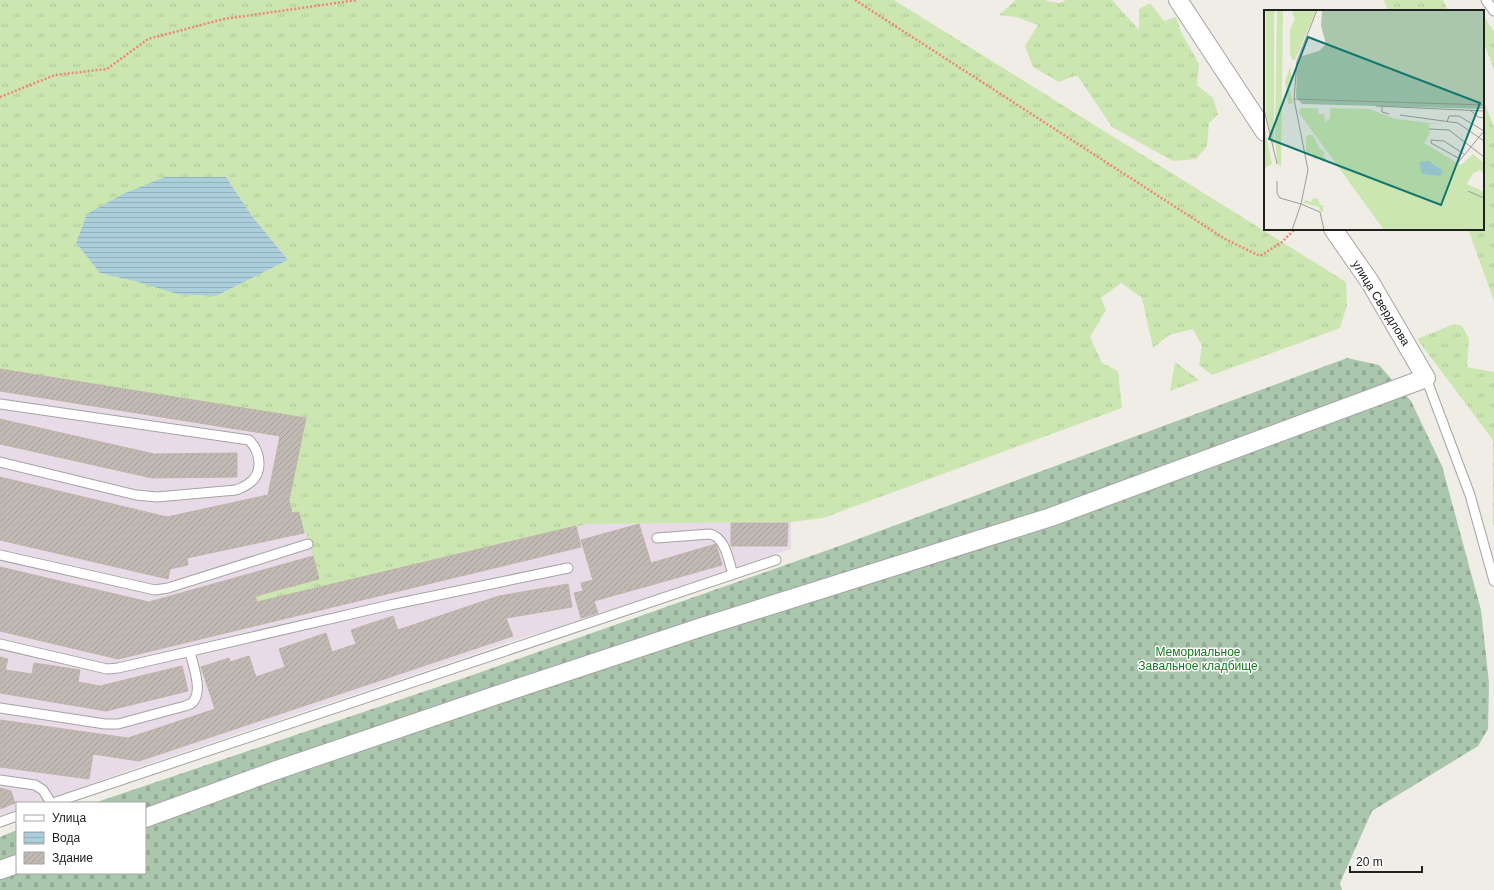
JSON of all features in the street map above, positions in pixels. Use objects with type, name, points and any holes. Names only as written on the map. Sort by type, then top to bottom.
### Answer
[{"type":"street","points":[[1178,0],[1264,130]]},
{"type":"street","name":"улица Свердлова","points":[[1334,230],[1370,282],[1426,378]]},
{"type":"street","points":[[146,818],[274,771],[705,626],[1051,518],[1426,378]]},
{"type":"street","points":[[0,870],[16,864]]},
{"type":"lane","points":[[1486,0],[1494,11]]},
{"type":"lane","points":[[1426,378],[1470,494],[1494,581]]},
{"type":"lane","points":[[0,404],[249,440],[255,446],[259,456],[259,466],[255,478],[248,484],[236,490],[156,497],[136,495],[0,462]]},
{"type":"lane","points":[[658,538],[710,534],[715,535],[722,542],[733,574]]},
{"type":"lane","points":[[0,555],[155,590],[168,588],[308,544]]},
{"type":"lane","points":[[55,802],[776,560]]},
{"type":"lane","points":[[0,644],[107,669],[118,668],[390,605],[568,568]]},
{"type":"lane","points":[[0,708],[105,724],[118,724],[184,706],[192,703],[197,696],[198,688],[190,652]]},
{"type":"lane","points":[[0,780],[35,785],[43,790],[51,802]]},
{"type":"lane","points":[[0,822],[16,816]]},
{"type":"path","points":[[0,97],[55,75],[107,69],[148,39],[224,19],[356,0]]},
{"type":"path","points":[[855,0],[1225,239],[1260,256],[1282,242],[1294,230]]},
{"type":"shaded area","points":[[0,369],[306,418],[289,500],[299,512],[319,579],[256,596],[257,602],[588,524],[791,522],[791,549],[600,616],[516,640],[133,769],[40,802],[16,802],[16,810],[0,816]]},
{"type":"green space","points":[[0,0],[894,0],[1346,282],[1347,305],[1340,328],[1212,375],[1199,365],[1202,346],[1193,329],[1169,335],[1153,348],[1142,298],[1121,283],[1101,298],[1106,310],[1090,337],[1102,363],[1118,371],[1122,408],[823,518],[791,522],[588,524],[257,602],[255,596],[319,579],[306,532],[304,533],[299,512],[292,513],[289,500],[306,418],[0,369]],"holes":[[[226,177],[252,216],[288,260],[216,296],[138,282],[100,273]]]},
{"type":"green space","points":[[1016,0],[1046,0],[1060,3],[1066,0],[1112,0],[1139,30],[1139,9],[1150,3],[1164,21],[1176,17],[1181,32],[1199,64],[1197,85],[1213,98],[1218,114],[1209,123],[1207,146],[1196,159],[1173,161],[1112,127],[1077,75],[1059,82],[1033,67],[1025,46],[1038,25],[1016,17],[999,15]]},
{"type":"green space","points":[[1384,0],[1443,0],[1448,10],[1388,10]]},
{"type":"green space","points":[[1484,17],[1494,32],[1494,69],[1484,44]]},
{"type":"green space","points":[[1484,102],[1494,127],[1494,301],[1468,230],[1484,230]]},
{"type":"green space","points":[[1454,324],[1462,326],[1469,339],[1467,367],[1494,372],[1494,526],[1493,440],[1417,339]]},
{"type":"green space","name":"Мемориальное Завальное кладбище","points":[[1347,358],[1379,365],[1411,401],[1442,466],[1481,610],[1489,683],[1488,729],[1478,746],[1372,811],[1340,883],[1342,890],[0,890],[0,837],[16,830],[16,874],[146,874],[146,802],[97,802],[467,677],[842,545]]},
{"type":"green space","points":[[1175,362],[1199,380],[1170,391]]},
{"type":"water","points":[[165,177],[226,177],[252,216],[288,260],[216,296],[178,294],[100,273],[76,243],[87,214],[123,194]]},
{"type":"building","points":[[0,369],[306,418],[289,500],[292,513],[299,512],[304,533],[187,558],[188,565],[170,569],[168,579],[0,540],[0,477],[167,517],[268,495],[280,436],[0,391]]},
{"type":"building","points":[[0,419],[154,454],[237,453],[237,477],[152,478],[0,444]]},
{"type":"building","points":[[731,523],[788,523],[787,546],[731,546]]},
{"type":"building","points":[[639,524],[651,563],[716,544],[722,565],[594,601],[598,613],[581,618],[574,593],[583,591],[581,583],[593,580],[581,540]]},
{"type":"building","points":[[576,526],[581,547],[118,659],[0,631],[0,567],[149,602],[313,556],[319,579],[255,596],[257,602]]},
{"type":"building","points":[[568,584],[572,607],[506,618],[513,636],[139,761],[93,754],[89,779],[0,767],[0,720],[128,738],[215,709],[201,667],[229,658],[230,662],[249,656],[256,677],[285,667],[279,649],[326,633],[332,652],[356,644],[351,630],[393,616],[398,630],[499,596]]},
{"type":"building","points":[[0,657],[8,659],[5,670],[32,674],[34,663],[80,670],[78,682],[100,686],[182,666],[188,691],[106,711],[0,693]]},
{"type":"building","points":[[0,788],[11,791],[15,803],[0,809]]}]
